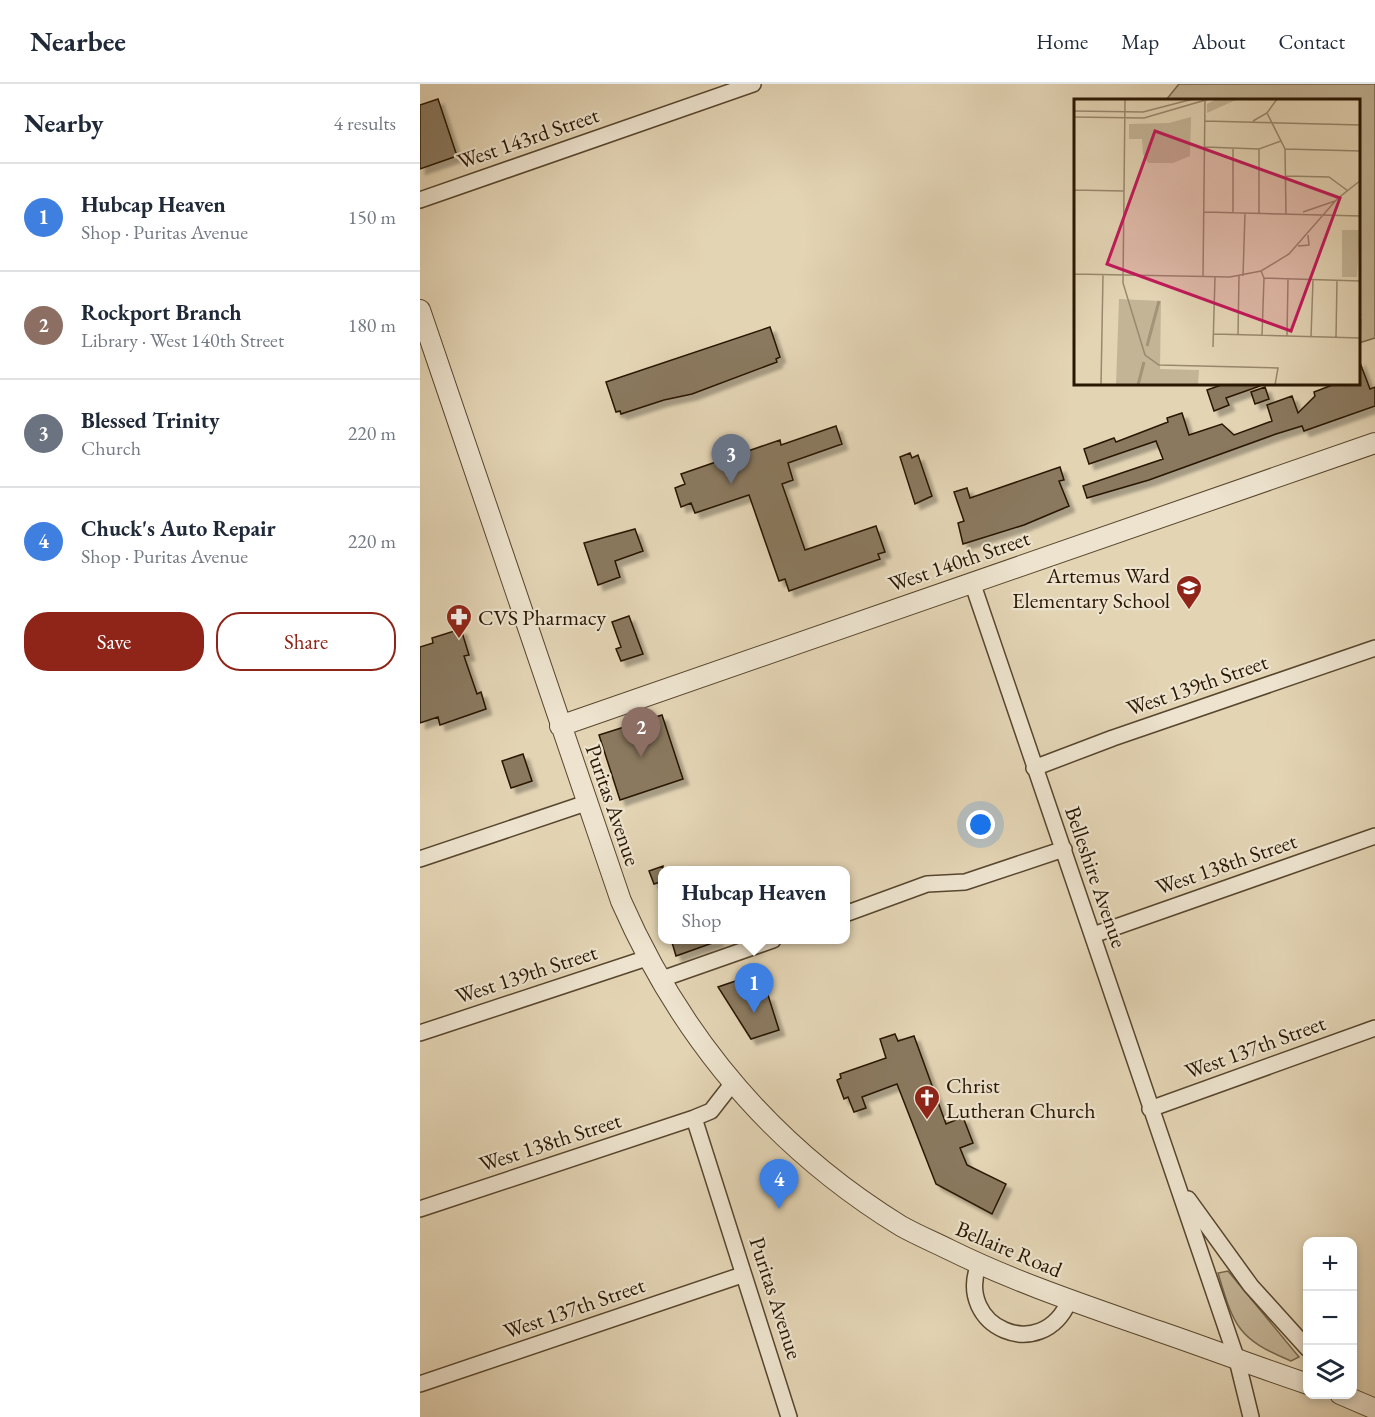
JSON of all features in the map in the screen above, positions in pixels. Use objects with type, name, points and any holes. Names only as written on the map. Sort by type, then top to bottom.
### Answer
[{"type":"street","name":"West 143rd Street","points":[[420,200],[753,84]]},
{"type":"street","name":"Puritas Avenue","points":[[420,310],[621,901],[659,980],[704,1048],[732,1084]]},
{"type":"street","name":"West 140th Street","points":[[560,726],[1375,443]]},
{"type":"street","name":"Belleshire Avenue","points":[[972,582],[1237,1360],[1251,1417]]},
{"type":"street","name":"West 139th Street","points":[[1034,768],[1113,738],[1375,648]]},
{"type":"street","points":[[420,859],[586,803]]},
{"type":"street","name":"West 138th Street","points":[[1093,935],[1375,836]]},
{"type":"street","points":[[850,913],[927,884],[965,882],[1064,849]]},
{"type":"street","points":[[659,980],[759,944]]},
{"type":"street","name":"West 139th Street","points":[[420,1033],[647,958]]},
{"type":"street","name":"West 137th Street","points":[[1150,1109],[1375,1028]]},
{"type":"street","points":[[694,1118],[711,1111],[732,1084]]},
{"type":"street","name":"Bellaire Road","points":[[732,1084],[774,1127],[836,1182],[902,1227],[979,1264],[1070,1301],[1303,1382]]},
{"type":"street","name":"Puritas Avenue","points":[[694,1118],[789,1417]]},
{"type":"street","name":"West 138th Street","points":[[420,1209],[694,1118]]},
{"type":"street","name":"Belleshire Avenue","points":[[1178,1186],[1251,1286],[1304,1345]]},
{"type":"street","points":[[979,1264],[972,1288],[977,1304],[987,1318],[1006,1330],[1030,1334],[1045,1330],[1063,1316],[1070,1301]]},
{"type":"street","name":"West 137th Street","points":[[420,1384],[742,1275]]},
{"type":"shaded area","points":[[1179,84],[1375,84],[1375,338],[1360,343],[1360,99],[1167,99]]},
{"type":"shaded area","points":[[1228,1271],[1299,1357],[1291,1361],[1273,1353],[1259,1346],[1241,1329],[1234,1319],[1218,1273]]},
{"type":"building","points":[[438,99],[457,156],[420,169],[420,105]]},
{"type":"building","points":[[770,327],[780,357],[776,359],[777,362],[692,394],[664,400],[621,414],[620,411],[616,412],[606,382]]},
{"type":"building","points":[[1360,363],[1370,389],[1375,387],[1375,406],[1304,431],[1302,426],[1276,434],[1149,480],[1087,498],[1083,486],[1163,459],[1156,441],[1089,464],[1084,449],[1114,438],[1116,442],[1168,422],[1167,418],[1182,413],[1189,435],[1222,424],[1234,435],[1272,421],[1267,405],[1292,396],[1298,413],[1315,396],[1314,392],[1330,386],[1360,386]]},
{"type":"building","points":[[1218,386],[1260,386],[1226,398],[1229,405],[1214,411],[1207,390]]},
{"type":"building","points":[[1265,387],[1269,399],[1255,404],[1251,392]]},
{"type":"building","points":[[836,426],[842,444],[788,463],[793,480],[782,484],[805,550],[876,526],[885,552],[878,554],[880,559],[789,591],[785,579],[779,581],[749,495],[695,513],[691,503],[681,507],[675,488],[685,484],[681,474],[780,440],[781,445]]},
{"type":"building","points":[[910,453],[912,458],[918,455],[932,496],[915,504],[900,457]]},
{"type":"building","points":[[1060,467],[1064,480],[1059,481],[1069,506],[1024,525],[963,544],[958,523],[964,521],[954,492],[967,488],[970,498]]},
{"type":"building","points":[[635,529],[643,551],[615,561],[620,577],[598,585],[584,543]]},
{"type":"building","points":[[629,616],[643,654],[621,661],[616,649],[621,647],[612,622]]},
{"type":"building","points":[[461,629],[469,655],[464,656],[477,694],[481,692],[486,709],[440,725],[438,717],[420,723],[420,647],[433,643],[432,638]]},
{"type":"building","points":[[662,715],[683,779],[620,800],[599,735]]},
{"type":"building","points":[[523,754],[532,781],[511,788],[502,761]]},
{"type":"building","points":[[658,868],[658,883],[654,884],[649,871]]},
{"type":"building","points":[[672,944],[710,944],[676,956]]},
{"type":"building","points":[[756,974],[763,996],[768,995],[779,1030],[751,1039],[718,987]]},
{"type":"building","name":"Christ Lutheran Church","points":[[895,1034],[898,1041],[914,1036],[946,1124],[963,1117],[973,1143],[960,1148],[967,1165],[1006,1184],[992,1214],[936,1184],[897,1084],[862,1097],[866,1108],[854,1112],[848,1097],[844,1099],[837,1080],[841,1078],[840,1074],[886,1058],[880,1039]]},
{"type":"place","name":"Blessed Trinity","points":[[731,484]]},
{"type":"place","name":"Artemus Ward Elementary School","points":[[1189,611]]},
{"type":"place","name":"CVS Pharmacy","points":[[459,640]]},
{"type":"place","name":"Rockport Branch","points":[[641,757]]},
{"type":"place","name":"Hubcap Heaven","points":[[754,1013]]},
{"type":"place","name":"Christ Lutheran Church","points":[[927,1121]]},
{"type":"place","name":"Chuck's Auto Repair","points":[[779,1209]]}]
